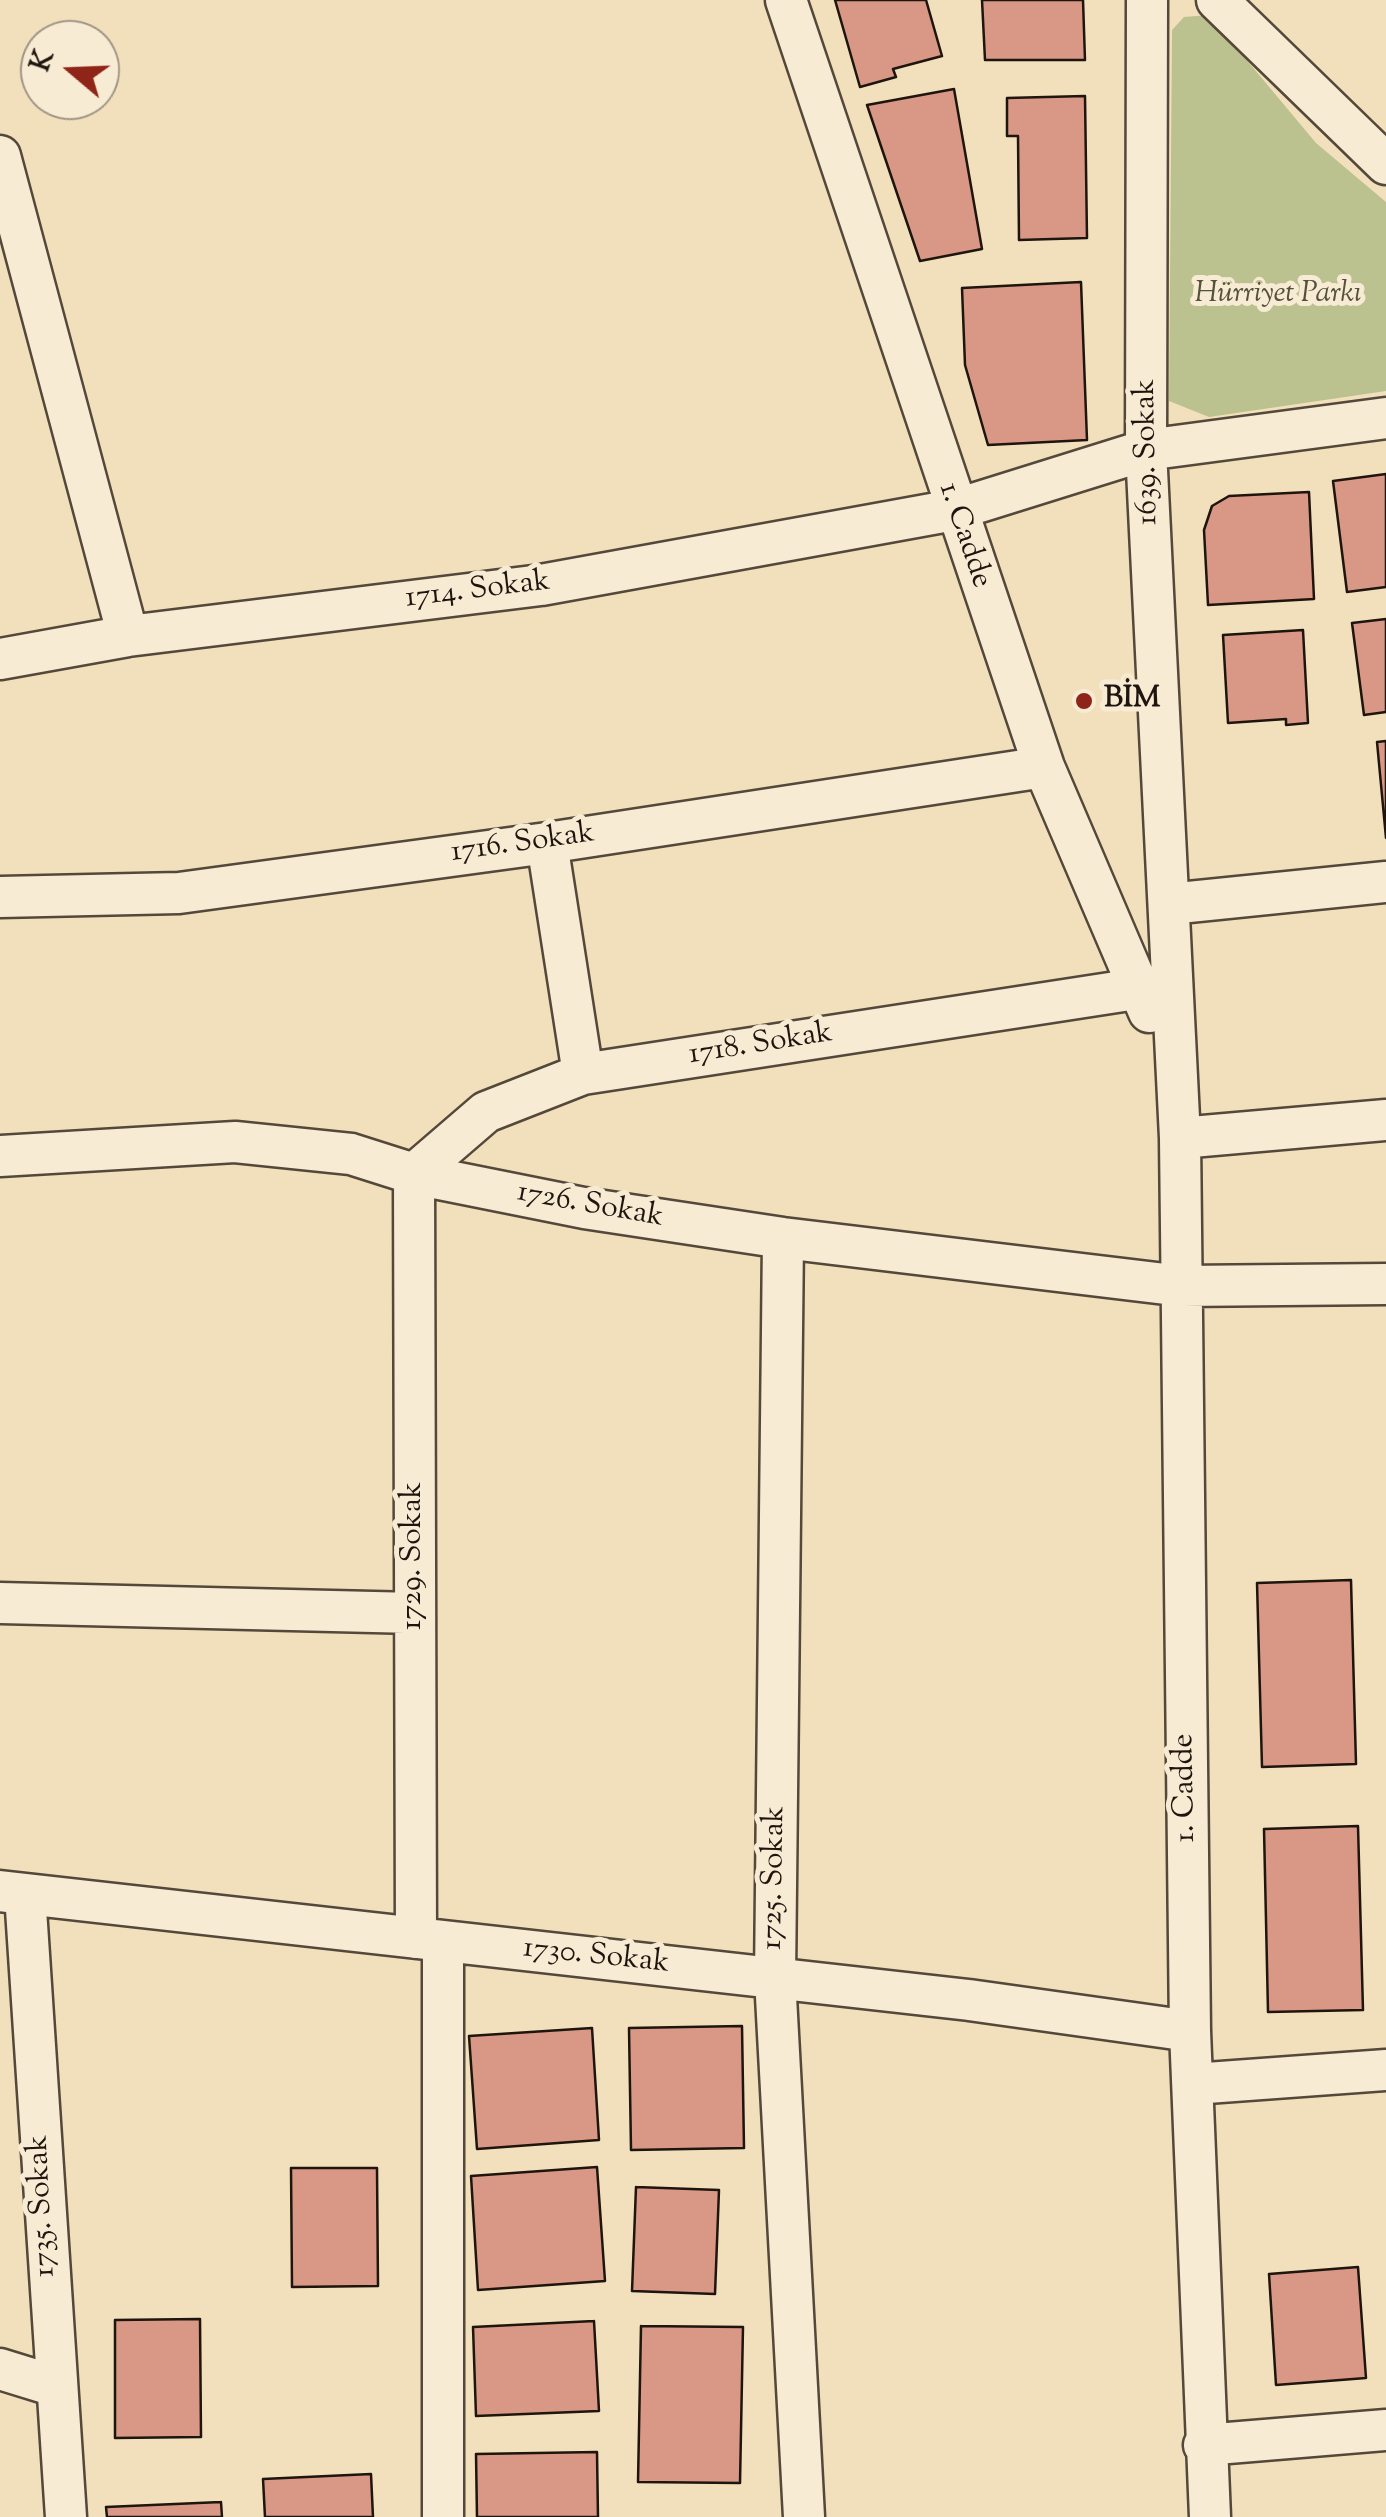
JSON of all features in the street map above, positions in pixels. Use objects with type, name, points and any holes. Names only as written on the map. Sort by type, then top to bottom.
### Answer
[{"type":"street","name":"1. Cadde","points":[[786,0],[954,510],[1044,767],[1136,989],[1174,1058]]},
{"type":"street","name":"1639. Sokak","points":[[1147,0],[1146,450],[1168,904]]},
{"type":"street","points":[[1217,0],[1386,164]]},
{"type":"street","points":[[0,156],[128,636]]},
{"type":"street","name":"1714. Sokak","points":[[0,658],[128,636],[540,585],[954,510],[1146,450],[1386,418]]},
{"type":"street","name":"1716. Sokak","points":[[2,886],[178,892],[547,843],[1044,767]]},
{"type":"street","points":[[547,843],[583,1074]]},
{"type":"street","points":[[1168,904],[1386,882]]},
{"type":"street","name":"1. Cadde","points":[[1168,904],[1180,1138],[1190,2031],[1204,2445],[1210,2517]]},
{"type":"street","name":"1718. Sokak","points":[[414,1174],[486,1112],[583,1074],[1136,989]]},
{"type":"street","points":[[1180,1138],[1386,1120]]},
{"type":"street","name":"1726. Sokak","points":[[0,1156],[235,1142],[351,1154],[414,1174],[584,1208],[783,1238],[1182,1286],[1386,1284]]},
{"type":"street","name":"1729. Sokak","points":[[414,1174],[415,1613],[430,1939],[443,2517]]},
{"type":"street","name":"1725. Sokak","points":[[783,1238],[775,1978],[804,2517]]},
{"type":"street","points":[[0,1603],[415,1613]]},
{"type":"street","name":"1730. Sokak","points":[[13,1892],[775,1978],[1190,2031]]},
{"type":"street","name":"1735. Sokak","points":[[13,1892],[66,2517]]},
{"type":"street","points":[[1192,2084],[1386,2070]]},
{"type":"street","points":[[0,2369],[55,2386]]},
{"type":"street","points":[[1204,2445],[1386,2430]]},
{"type":"green space","name":"Hürriyet Parkı","points":[[1209,15],[1316,143],[1386,202],[1386,391],[1209,417],[1169,401],[1172,30],[1184,17]]},
{"type":"building","points":[[835,0],[926,0],[942,56],[893,69],[896,77],[860,87]]},
{"type":"building","points":[[982,0],[1083,0],[1085,60],[985,60]]},
{"type":"building","points":[[954,89],[982,249],[920,261],[867,105]]},
{"type":"building","points":[[1085,96],[1087,238],[1019,240],[1018,136],[1007,136],[1007,98]]},
{"type":"building","points":[[1081,282],[1087,440],[988,445],[965,365],[962,288]]},
{"type":"building","points":[[1386,474],[1386,587],[1347,592],[1333,481]]},
{"type":"building","points":[[1309,492],[1314,599],[1208,605],[1204,530],[1212,506],[1229,496]]},
{"type":"building","points":[[1386,619],[1386,712],[1364,715],[1352,623]]},
{"type":"building","points":[[1303,630],[1308,723],[1286,725],[1286,719],[1228,723],[1223,635]]},
{"type":"building","points":[[1386,741],[1386,838],[1377,742]]},
{"type":"building","points":[[1351,1580],[1356,1764],[1262,1767],[1257,1583]]},
{"type":"building","points":[[1358,1826],[1363,2010],[1268,2012],[1264,1829]]},
{"type":"building","points":[[742,2026],[744,2148],[631,2150],[629,2028]]},
{"type":"building","points":[[592,2028],[599,2140],[477,2149],[469,2036]]},
{"type":"building","points":[[597,2167],[605,2281],[478,2290],[471,2176]]},
{"type":"building","points":[[291,2168],[377,2168],[378,2286],[292,2287]]},
{"type":"building","points":[[636,2187],[719,2190],[715,2294],[632,2291]]},
{"type":"building","points":[[1358,2267],[1366,2378],[1276,2385],[1269,2274]]},
{"type":"building","points":[[200,2319],[201,2437],[115,2438],[115,2320]]},
{"type":"building","points":[[594,2321],[599,2411],[476,2416],[473,2327]]},
{"type":"building","points":[[641,2326],[743,2327],[740,2483],[638,2482]]},
{"type":"building","points":[[597,2452],[598,2517],[477,2517],[476,2454]]},
{"type":"building","points":[[371,2474],[373,2517],[265,2517],[263,2479]]},
{"type":"building","points":[[221,2502],[222,2517],[107,2517],[106,2507]]},
{"type":"place","name":"BİM","points":[[1084,701]]}]
